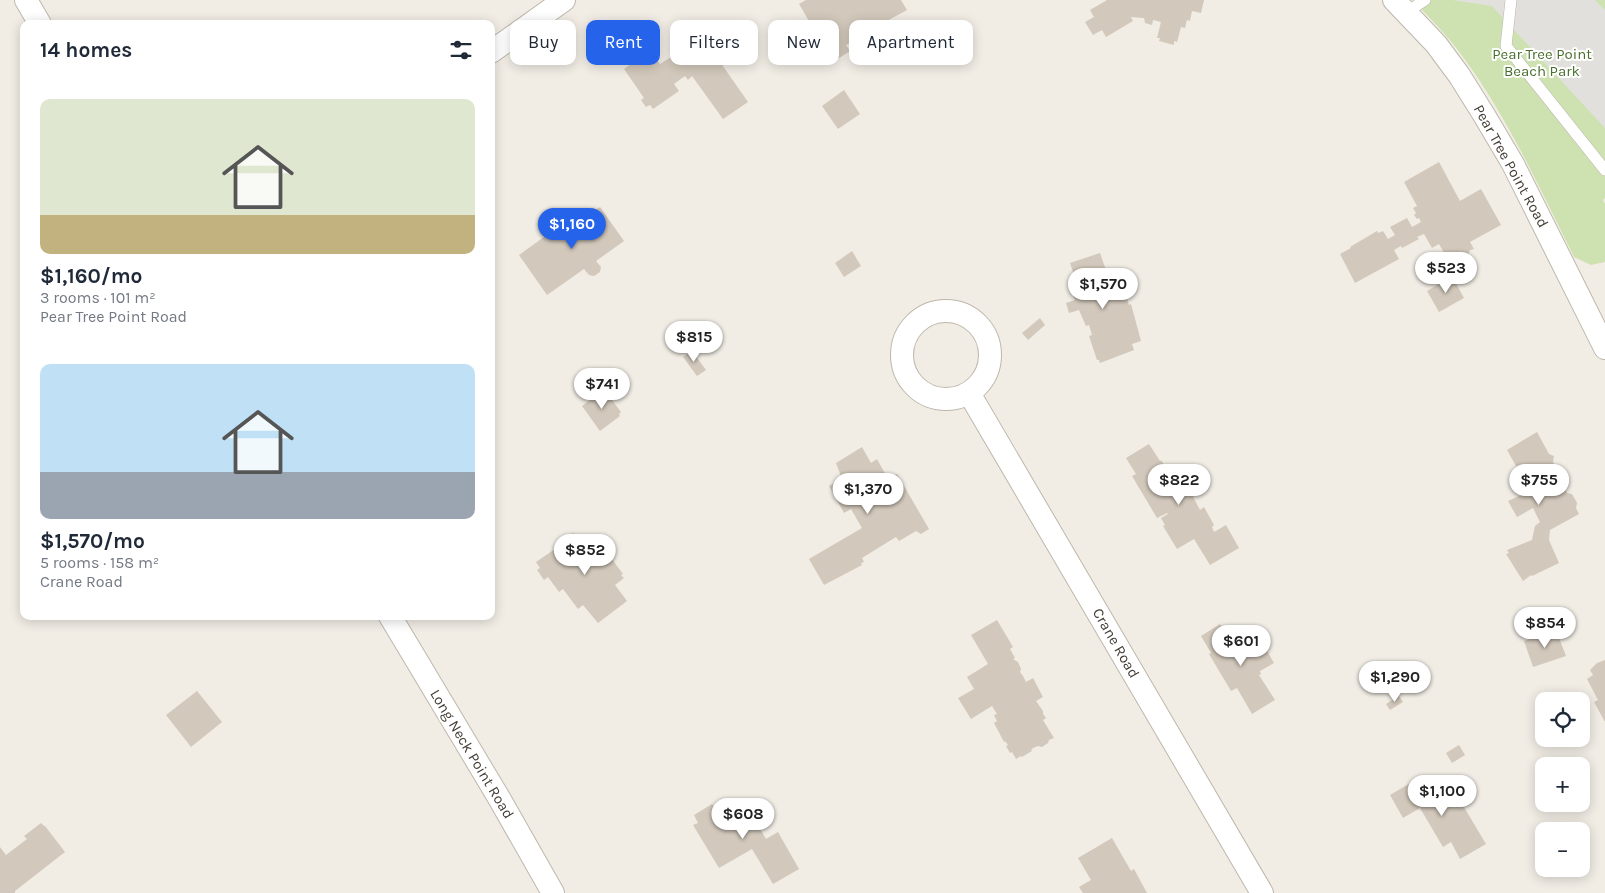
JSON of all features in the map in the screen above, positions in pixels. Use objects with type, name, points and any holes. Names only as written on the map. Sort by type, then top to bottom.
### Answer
[{"type":"street","points":[[26,0],[38,20]]},
{"type":"street","points":[[495,49],[564,0]]},
{"type":"street","name":"Pear Tree Point Road","points":[[1409,3],[1459,75],[1513,164],[1605,348]]},
{"type":"street","name":"Crane Road","points":[[969,393],[1262,893]]},
{"type":"street","name":"Long Neck Point Road","points":[[392,620],[553,893]]},
{"type":"lane","points":[[1511,0],[1506,46],[1605,170]]},
{"type":"green space","name":"Pear Tree Point Beach Park","points":[[1412,0],[1605,0],[1605,198],[1603,200],[1605,204],[1605,262],[1591,265],[1574,257],[1523,154],[1495,104],[1457,49],[1439,27]]},
{"type":"shaded area","points":[[1452,0],[1595,0],[1605,10],[1605,128],[1492,6]]},
{"type":"building","points":[[806,0],[901,0],[907,10],[889,20],[849,20],[849,43],[846,45],[849,52],[839,58],[839,20],[808,20],[799,4]]},
{"type":"building","points":[[1107,0],[1204,0],[1201,13],[1192,11],[1190,21],[1187,20],[1185,28],[1181,27],[1177,42],[1174,41],[1174,45],[1159,41],[1160,38],[1157,38],[1161,22],[1153,20],[1152,25],[1145,23],[1144,18],[1131,17],[1133,21],[1106,37],[1102,30],[1093,35],[1085,22],[1094,17],[1090,10]]},
{"type":"building","points":[[670,58],[670,65],[722,65],[748,102],[723,119],[692,76],[688,80],[685,76],[674,84],[679,91],[653,109],[650,105],[646,107],[641,100],[644,98],[624,69],[629,65],[660,64]]},
{"type":"building","points":[[844,90],[860,114],[838,129],[822,106]]},
{"type":"building","points":[[1439,162],[1460,201],[1481,189],[1501,225],[1470,242],[1474,249],[1470,250],[1468,256],[1454,260],[1450,253],[1446,256],[1439,244],[1432,248],[1424,234],[1417,237],[1419,239],[1394,250],[1399,259],[1355,283],[1340,254],[1377,231],[1378,233],[1383,231],[1388,239],[1395,235],[1390,227],[1407,218],[1412,227],[1421,222],[1414,215],[1416,213],[1413,208],[1417,206],[1404,182]]},
{"type":"building","points":[[600,207],[624,241],[596,261],[601,267],[600,272],[594,276],[589,275],[584,269],[547,295],[519,255],[573,216],[577,222]]},
{"type":"building","points":[[852,251],[861,266],[844,277],[835,263]]},
{"type":"building","points":[[1100,253],[1115,296],[1125,292],[1129,305],[1131,304],[1141,341],[1132,344],[1134,350],[1100,363],[1097,360],[1089,336],[1092,335],[1089,325],[1086,326],[1079,310],[1069,313],[1066,303],[1075,300],[1073,295],[1076,294],[1072,282],[1076,281],[1070,263]]},
{"type":"building","points":[[1452,276],[1464,298],[1439,312],[1427,291]]},
{"type":"building","points":[[1040,318],[1045,325],[1028,340],[1022,333]]},
{"type":"building","points":[[692,351],[706,370],[697,376],[683,357]]},
{"type":"building","points":[[602,391],[604,394],[606,392],[621,412],[620,416],[600,431],[582,406]]},
{"type":"building","points":[[1537,432],[1549,454],[1554,456],[1553,462],[1561,475],[1558,476],[1567,493],[1572,494],[1577,503],[1576,508],[1579,514],[1550,530],[1549,540],[1559,563],[1531,575],[1523,581],[1506,554],[1509,553],[1507,550],[1532,540],[1535,526],[1540,522],[1533,508],[1517,517],[1508,501],[1530,491],[1507,450]]},
{"type":"building","points":[[1149,444],[1170,474],[1182,467],[1192,484],[1188,487],[1200,510],[1204,507],[1214,525],[1212,527],[1214,532],[1226,525],[1239,548],[1210,565],[1194,539],[1177,549],[1163,526],[1165,525],[1161,518],[1168,514],[1157,518],[1132,476],[1136,474],[1126,458]]},
{"type":"building","points":[[862,447],[871,463],[877,459],[887,477],[897,474],[929,529],[921,534],[916,531],[899,541],[896,537],[862,558],[864,562],[861,563],[862,565],[824,585],[809,559],[862,528],[851,509],[844,513],[829,486],[842,479],[836,463]]},
{"type":"building","points":[[573,533],[578,539],[582,537],[589,550],[599,542],[623,574],[621,575],[624,578],[615,585],[627,601],[598,623],[583,605],[578,609],[563,589],[559,592],[548,577],[544,580],[537,570],[540,568],[536,562]]},
{"type":"building","points":[[997,620],[1013,647],[1010,649],[1015,658],[1013,659],[1018,662],[1021,669],[1020,672],[1026,682],[1033,678],[1043,697],[1036,701],[1046,718],[1043,720],[1054,738],[1042,747],[1033,748],[1032,751],[1016,759],[1012,752],[1010,753],[1006,746],[1008,745],[1004,742],[994,723],[997,721],[994,715],[997,714],[992,706],[971,719],[958,698],[974,689],[967,677],[988,664],[971,635]]},
{"type":"building","points":[[1220,624],[1230,641],[1239,636],[1246,648],[1260,639],[1274,663],[1260,671],[1261,674],[1259,675],[1275,700],[1252,714],[1237,688],[1231,691],[1209,654],[1211,653],[1201,636]]},
{"type":"building","points":[[1556,630],[1566,656],[1533,667],[1524,641]]},
{"type":"building","points":[[1605,660],[1605,722],[1594,702],[1598,700],[1587,679],[1593,675],[1590,670],[1597,663]]},
{"type":"building","points":[[197,691],[222,722],[191,747],[166,715]]},
{"type":"building","points":[[1399,696],[1403,702],[1390,710],[1386,704]]},
{"type":"building","points":[[1459,745],[1465,755],[1452,763],[1446,753]]},
{"type":"building","points":[[1412,782],[1418,792],[1422,790],[1424,792],[1435,786],[1440,795],[1452,787],[1486,844],[1460,859],[1451,842],[1443,847],[1420,808],[1403,818],[1390,795]]},
{"type":"building","points":[[742,798],[766,839],[778,832],[799,869],[773,884],[752,849],[719,868],[693,825],[698,823],[694,815],[712,804],[717,811]]},
{"type":"building","points":[[41,823],[65,852],[15,891],[15,893],[0,893],[0,847],[6,855],[27,839],[24,836]]},
{"type":"building","points":[[1112,838],[1131,871],[1134,869],[1147,893],[1083,893],[1079,887],[1091,880],[1078,858]]}]
